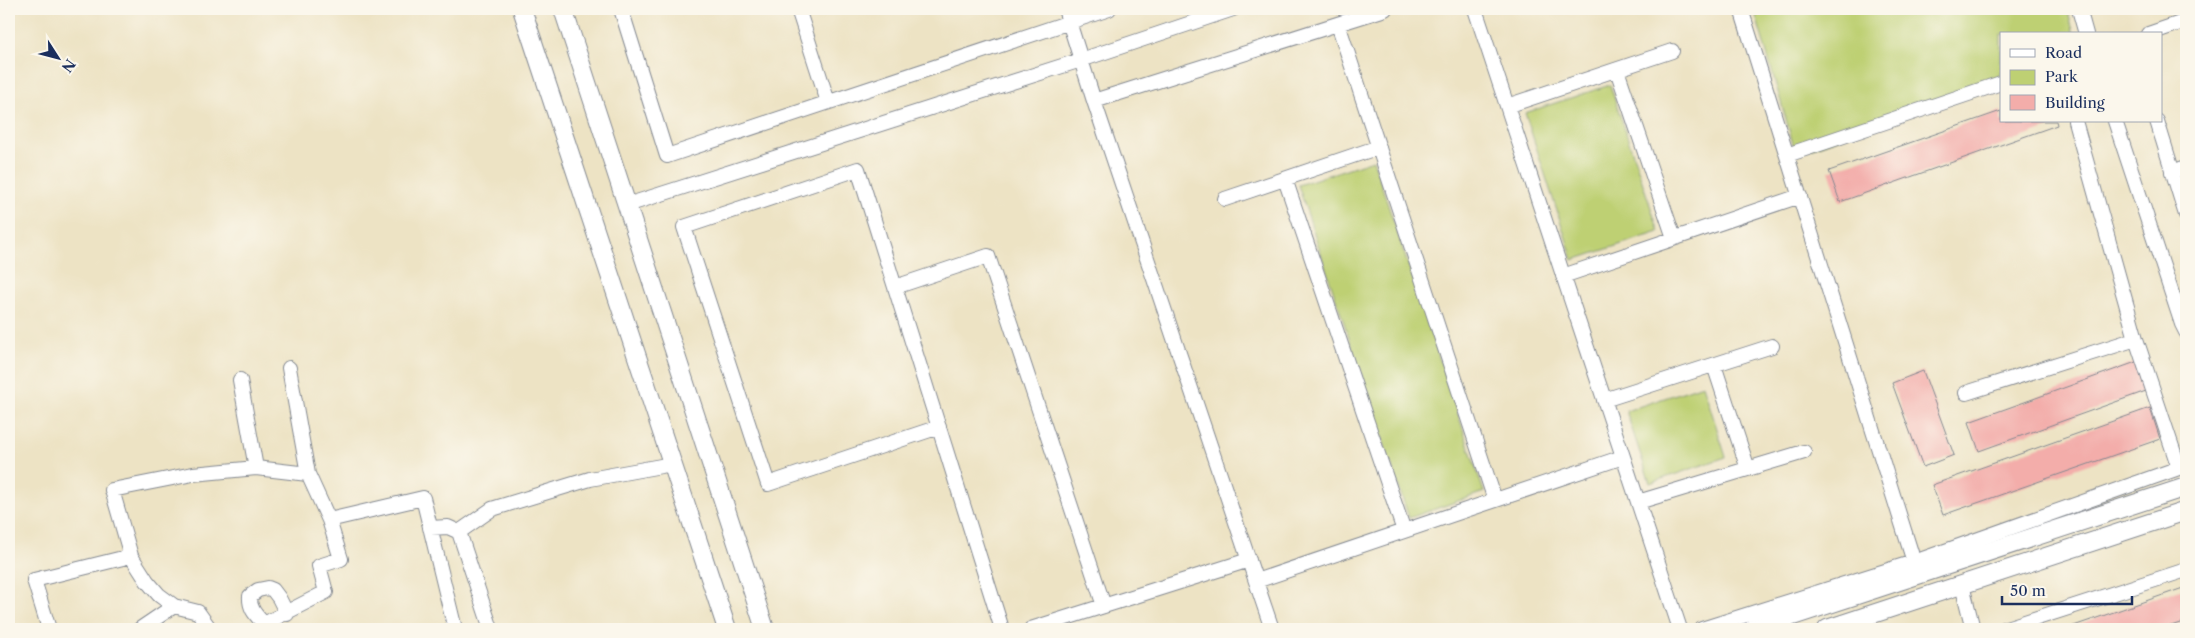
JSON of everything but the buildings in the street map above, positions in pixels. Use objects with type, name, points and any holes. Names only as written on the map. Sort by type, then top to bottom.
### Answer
[{"type":"street","points":[[522,9],[727,629]]},
{"type":"street","points":[[563,9],[765,629]]},
{"type":"street","points":[[621,9],[667,156],[828,102],[1067,15],[1109,9]]},
{"type":"street","points":[[798,9],[828,102]]},
{"type":"street","points":[[627,205],[1081,60],[1233,9]]},
{"type":"street","points":[[1094,101],[1385,9]]},
{"type":"street","points":[[1475,9],[1680,629]]},
{"type":"street","points":[[1741,9],[1914,562]]},
{"type":"street","points":[[2079,9],[2085,32]]},
{"type":"street","points":[[1067,15],[1094,101],[1272,629]]},
{"type":"street","points":[[2154,32],[2186,21]]},
{"type":"street","points":[[1338,24],[1495,500]]},
{"type":"street","points":[[1507,106],[1672,51]]},
{"type":"street","points":[[1616,70],[1674,238]]},
{"type":"street","points":[[1786,155],[2000,83]]},
{"type":"street","points":[[1702,629],[1914,562],[2179,468],[2136,339],[2075,122]]},
{"type":"street","points":[[2115,122],[2186,332]]},
{"type":"street","points":[[2157,122],[2186,215]]},
{"type":"street","points":[[1225,199],[1379,147]]},
{"type":"street","points":[[2172,172],[2186,167]]},
{"type":"street","points":[[939,427],[768,484],[684,227],[858,168],[895,287],[939,427],[1002,629]]},
{"type":"street","points":[[1285,179],[1404,531]]},
{"type":"street","points":[[1563,276],[1800,196]]},
{"type":"street","points":[[895,287],[988,256],[1104,606]]},
{"type":"street","points":[[1966,393],[2136,339]]},
{"type":"street","points":[[1604,400],[1772,346]]},
{"type":"street","points":[[1714,365],[1748,468]]},
{"type":"street","points":[[286,614],[273,590],[268,588],[258,590],[250,596],[253,612],[262,626],[286,614],[326,592],[319,566],[340,559],[329,520],[308,474],[289,368]]},
{"type":"street","points":[[240,380],[256,468]]},
{"type":"street","points":[[1638,502],[1804,452]]},
{"type":"street","points":[[1256,581],[1623,457]]},
{"type":"street","points":[[459,532],[492,509],[590,479],[672,464]]},
{"type":"street","points":[[210,629],[198,612],[174,606],[153,588],[131,556],[112,490],[193,474],[256,468],[308,474]]},
{"type":"street","points":[[1753,629],[2186,487]]},
{"type":"street","points":[[329,520],[422,498],[455,629]]},
{"type":"street","points":[[1827,629],[2186,511]]},
{"type":"street","points":[[430,528],[448,527],[459,532],[491,629]]},
{"type":"street","points":[[49,629],[34,580],[131,556]]},
{"type":"street","points":[[1031,629],[1249,560]]},
{"type":"street","points":[[2003,629],[2186,570]]},
{"type":"street","points":[[1962,585],[1973,629]]},
{"type":"street","points":[[140,629],[174,606]]},
{"type":"green space","points":[[1754,9],[2067,9],[2073,32],[2000,32],[2000,80],[1796,154]]},
{"type":"green space","points":[[1610,85],[1659,232],[1573,260],[1525,113]]},
{"type":"green space","points":[[1373,160],[1484,492],[1409,518],[1298,185]]},
{"type":"green space","points":[[1703,385],[1726,457],[1650,483],[1626,411]]}]
